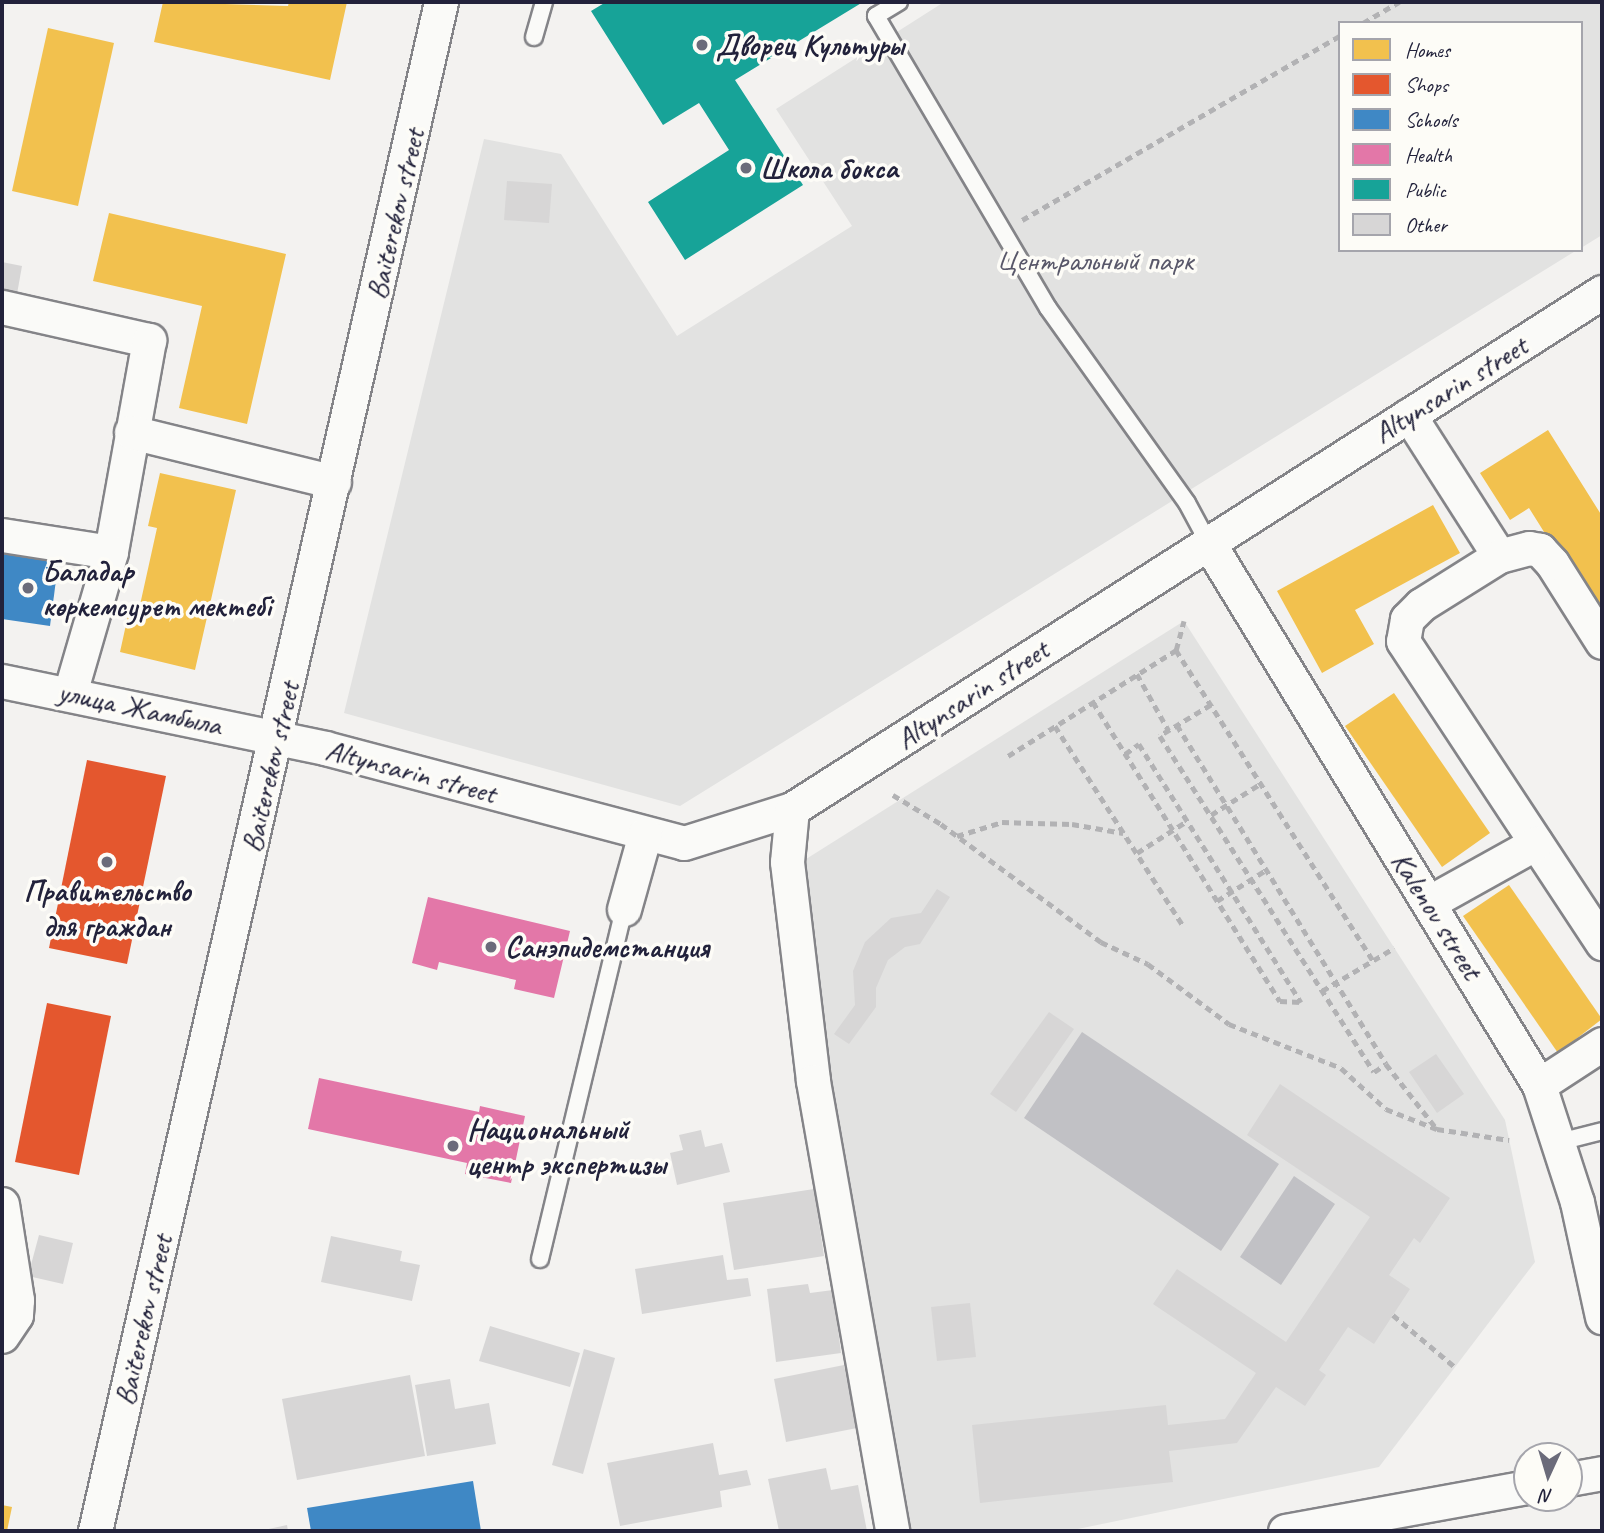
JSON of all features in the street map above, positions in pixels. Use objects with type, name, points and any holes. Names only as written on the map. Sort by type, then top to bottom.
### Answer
[{"type":"street","name":"Baiterekov street","points":[[95,1531],[277,738],[441,2]]},
{"type":"street","name":"Altynsarin street","points":[[277,738],[684,843],[792,809],[1602,292]]},
{"type":"street","points":[[2,307],[149,340],[111,552],[71,693]]},
{"type":"street","points":[[1409,415],[1499,556]]},
{"type":"street","points":[[131,432],[334,482]]},
{"type":"street","points":[[2,535],[111,552]]},
{"type":"street","name":"Kalenov street","points":[[1208,542],[1430,902],[1539,1085],[1559,1142],[1602,1317]]},
{"type":"street","points":[[1602,642],[1540,550],[1530,548],[1499,556],[1421,605],[1407,619],[1403,641],[1602,943]]},
{"type":"street","name":"улица Жамбыла","points":[[2,681],[71,693],[277,738]]},
{"type":"street","points":[[792,809],[788,862],[813,1081],[892,1531]]},
{"type":"street","points":[[624,909],[645,834]]},
{"type":"street","points":[[1430,902],[1536,843]]},
{"type":"street","points":[[1539,1085],[1602,1044]]},
{"type":"street","points":[[2,1204],[17,1300],[16,1315],[2,1336]]},
{"type":"street","points":[[1583,1476],[1602,1473]]},
{"type":"street","points":[[1285,1531],[1513,1490]]},
{"type":"lane","points":[[534,37],[544,2]]},
{"type":"lane","points":[[900,2],[876,16],[1005,230],[1048,308],[1187,503],[1208,542]]},
{"type":"lane","points":[[540,1259],[624,909]]},
{"type":"lane","points":[[1559,1142],[1602,1131]]},
{"type":"path","points":[[1366,21],[1399,2]]},
{"type":"path","points":[[1005,230],[1338,37]]},
{"type":"path","points":[[1008,756],[1176,650],[1184,621]]},
{"type":"path","points":[[1176,650],[1373,961]]},
{"type":"path","points":[[1136,674],[1169,731]]},
{"type":"path","points":[[1093,702],[1125,754],[1172,830],[1280,1001],[1301,1002],[1139,744],[1125,754]]},
{"type":"path","points":[[1211,705],[1160,736],[1374,1072],[1385,1064]]},
{"type":"path","points":[[1177,725],[1385,1064],[1437,1129]]},
{"type":"path","points":[[1055,726],[1183,925]]},
{"type":"path","points":[[1211,816],[1261,783]]},
{"type":"path","points":[[894,795],[957,836],[1101,942],[1149,964],[1229,1024],[1341,1068],[1386,1109],[1437,1129],[1509,1140]]},
{"type":"path","points":[[1137,853],[1187,821]]},
{"type":"path","points":[[957,836],[1002,822],[1072,824],[1124,834]]},
{"type":"path","points":[[1217,901],[1266,870]]},
{"type":"path","points":[[1322,991],[1394,948]]},
{"type":"path","points":[[1393,1315],[1455,1367]]},
{"type":"green space","name":"Центральный парк","points":[[944,2],[1602,2],[1602,235],[1583,247],[1583,21],[1338,21],[1338,252],[1574,252],[680,806],[344,713],[484,139],[561,154],[677,336],[852,226],[776,109]]},
{"type":"green space","points":[[1184,621],[1505,1120],[1535,1262],[1379,1467],[1068,1531],[901,1531],[795,866]]},
{"type":"shaded area","points":[[1082,1032],[1279,1164],[1221,1251],[1024,1118]]},
{"type":"shaded area","points":[[1294,1176],[1335,1204],[1281,1285],[1240,1257]]},
{"type":"building: Homes","points":[[163,2],[288,6],[289,2],[347,2],[330,80],[154,42]]},
{"type":"building: Homes","points":[[48,28],[114,43],[78,206],[12,191]]},
{"type":"building: Homes","points":[[109,213],[286,254],[247,424],[179,408],[202,306],[93,281]]},
{"type":"building: Homes","points":[[1548,430],[1602,516],[1602,608],[1595,613],[1529,508],[1510,520],[1480,473]]},
{"type":"building: Homes","points":[[160,473],[236,490],[195,670],[120,652],[129,611],[138,614],[157,528],[148,526]]},
{"type":"building: Homes","points":[[1433,505],[1460,553],[1355,610],[1374,644],[1322,673],[1277,591]]},
{"type":"building: Homes","points":[[1394,693],[1490,833],[1442,867],[1345,726]]},
{"type":"building: Homes","points":[[1509,885],[1602,1019],[1558,1053],[1463,916]]},
{"type":"building: Homes","points":[[2,1505],[12,1507],[7,1531],[2,1531]]},
{"type":"building: Shops","name":"Правительство для граждан","points":[[87,760],[166,776],[127,964],[49,948]]},
{"type":"building: Shops","points":[[47,1003],[111,1016],[79,1175],[15,1162]]},
{"type":"building: Schools","name":"Баладар көркемсурет мектебі","points":[[2,549],[59,557],[50,626],[2,619]]},
{"type":"building: Schools","points":[[473,1481],[481,1531],[311,1531],[307,1508]]},
{"type":"building: Health","name":"Санэпидемстанция","points":[[428,897],[570,931],[554,998],[514,989],[516,980],[439,962],[437,970],[412,963]]},
{"type":"building: Health","name":"Национальный центр экспертизы","points":[[319,1078],[479,1112],[480,1106],[525,1116],[511,1183],[465,1174],[467,1163],[308,1129]]},
{"type":"building: Public","points":[[606,2],[863,2],[735,80],[803,185],[685,260],[648,202],[729,150],[699,103],[663,125],[591,11]]},
{"type":"building: Other","points":[[507,181],[552,184],[549,223],[504,220]]},
{"type":"building: Other","points":[[2,262],[22,266],[17,294],[2,291]]},
{"type":"building: Other","points":[[937,889],[950,897],[920,944],[905,947],[888,960],[876,988],[876,1007],[849,1044],[834,1034],[855,1005],[853,971],[865,942],[891,918],[921,913]]},
{"type":"building: Other","points":[[1049,1012],[1074,1029],[1016,1112],[990,1094]]},
{"type":"building: Other","points":[[1436,1054],[1464,1094],[1437,1113],[1409,1072]]},
{"type":"building: Other","points":[[1280,1084],[1450,1198],[1420,1243],[1414,1238],[1389,1275],[1410,1289],[1374,1344],[1348,1327],[1319,1370],[1326,1375],[1305,1406],[1276,1387],[1237,1443],[1169,1451],[1173,1482],[980,1503],[972,1425],[1166,1405],[1168,1425],[1225,1419],[1256,1373],[1153,1304],[1177,1269],[1286,1342],[1370,1217],[1247,1135]]},
{"type":"building: Other","points":[[701,1130],[705,1147],[722,1143],[730,1172],[677,1185],[670,1153],[683,1150],[679,1135]]},
{"type":"building: Other","points":[[814,1189],[824,1256],[734,1270],[723,1203]]},
{"type":"building: Other","points":[[39,1235],[73,1243],[63,1284],[28,1276]]},
{"type":"building: Other","points":[[331,1236],[402,1251],[400,1261],[420,1265],[412,1301],[321,1282]]},
{"type":"building: Other","points":[[723,1255],[727,1280],[748,1278],[751,1296],[642,1314],[635,1269]]},
{"type":"building: Other","points":[[808,1284],[810,1293],[833,1290],[841,1353],[776,1362],[767,1289]]},
{"type":"building: Other","points":[[970,1303],[976,1357],[937,1361],[931,1307]]},
{"type":"building: Other","points":[[490,1326],[580,1353],[570,1387],[479,1361]]},
{"type":"building: Other","points":[[584,1349],[615,1358],[583,1474],[552,1465]]},
{"type":"building: Other","points":[[844,1365],[857,1428],[786,1442],[774,1379]]},
{"type":"building: Other","points":[[410,1375],[425,1456],[297,1480],[282,1399]]},
{"type":"building: Other","points":[[450,1379],[455,1409],[489,1403],[496,1444],[427,1456],[415,1385]]},
{"type":"building: Other","points":[[713,1443],[719,1475],[747,1470],[751,1485],[720,1491],[722,1507],[620,1526],[607,1463]]},
{"type":"building: Other","points":[[826,1468],[831,1490],[858,1485],[867,1531],[779,1531],[768,1479]]},
{"type":"building: Other","points":[[287,1525],[288,1531],[264,1531],[264,1530]]},
{"type":"place","name":"Дворец Культуры","points":[[702,45]]},
{"type":"place","name":"Школа бокса","points":[[746,168]]},
{"type":"place","name":"Баладар көркемсурет мектебі","points":[[28,588]]},
{"type":"place","name":"Правительство для граждан","points":[[107,862]]},
{"type":"place","name":"Санэпидемстанция","points":[[491,947]]},
{"type":"place","name":"Национальный центр экспертизы","points":[[453,1146]]}]
